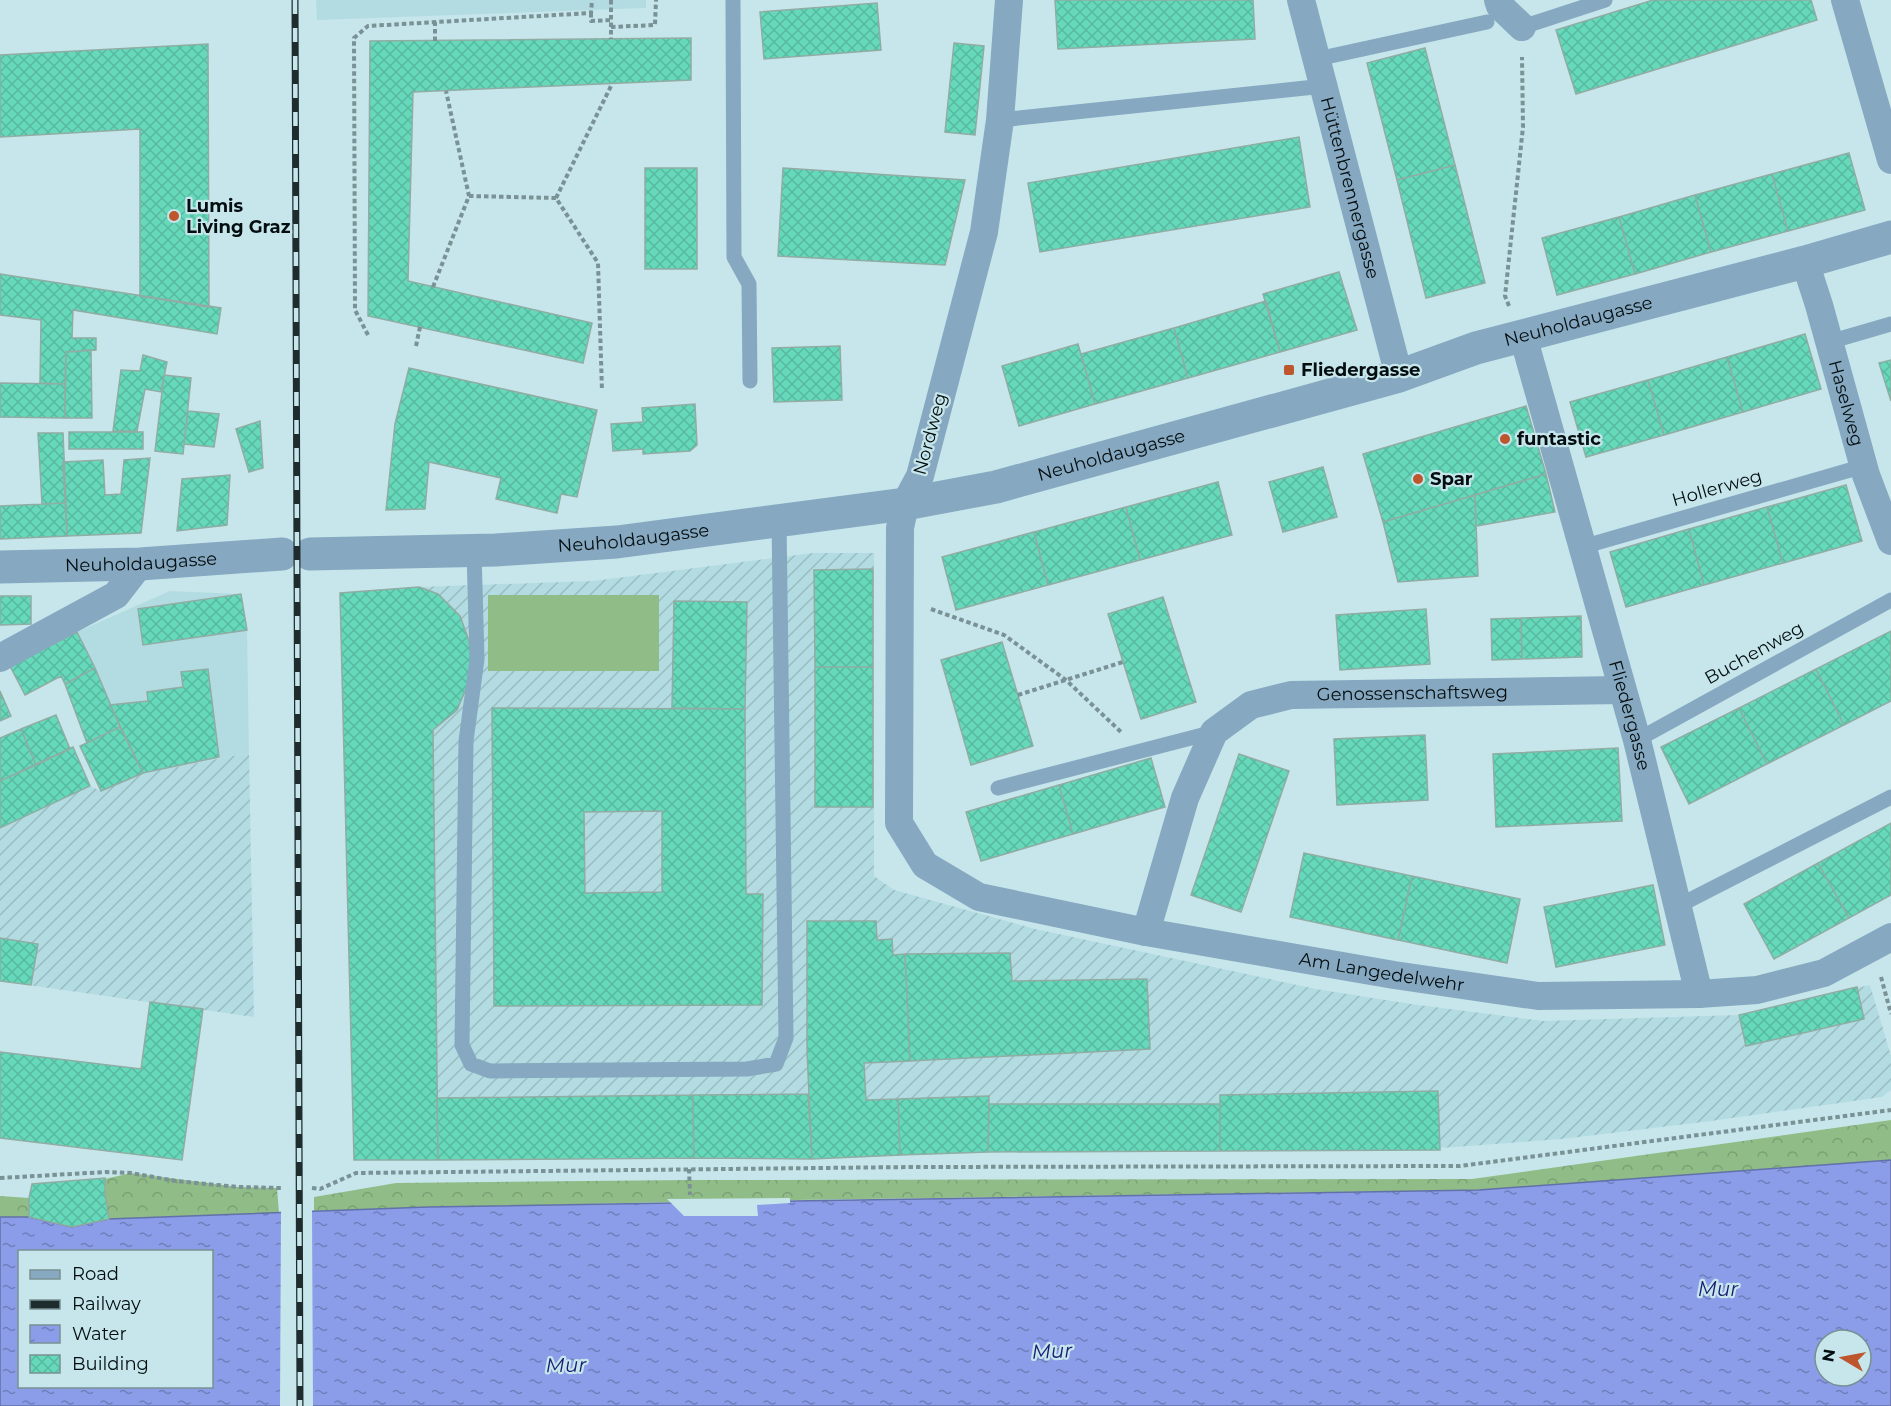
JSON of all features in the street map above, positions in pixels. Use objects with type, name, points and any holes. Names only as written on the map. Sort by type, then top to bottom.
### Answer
[{"type":"street","name":"Nordweg","points":[[899,824],[900,528],[905,504],[920,476],[984,232],[1000,120],[1009,0]]},
{"type":"street","name":"Hüttenbrennergasse","points":[[1301,0],[1399,376]]},
{"type":"street","points":[[1845,0],[1891,160]]},
{"type":"street","points":[[1493,11],[1500,6],[1522,27]]},
{"type":"street","name":"Neuholdaugasse","points":[[0,567],[140,564],[296,554],[474,551],[617,542],[905,504],[996,487],[1399,376],[1476,348],[1517,324],[1804,262],[1891,237]]},
{"type":"street","name":"Haselweg","points":[[1804,262],[1864,466],[1891,541]]},
{"type":"street","name":"Fliedergasse","points":[[1517,324],[1637,740],[1699,994]]},
{"type":"street","points":[[0,658],[116,595],[140,564]]},
{"type":"street","name":"Genossenschaftsweg","points":[[1214,732],[1251,705],[1291,695],[1622,690]]},
{"type":"street","points":[[1146,933],[1185,798],[1214,732]]},
{"type":"street","name":"Am Langedelwehr","points":[[899,824],[925,865],[979,897],[1146,933],[1394,975],[1538,996],[1699,994],[1757,990],[1824,973],[1882,942]]},
{"type":"lane","points":[[733,0],[734,257],[749,284],[750,381]]},
{"type":"lane","points":[[1522,27],[1605,0]]},
{"type":"lane","points":[[1317,59],[1493,11]]},
{"type":"lane","points":[[1000,120],[1324,86]]},
{"type":"lane","points":[[1829,342],[1891,324]]},
{"type":"lane","name":"Hollerweg","points":[[1581,547],[1864,466]]},
{"type":"lane","points":[[474,551],[477,658],[466,741],[462,1045],[471,1064],[490,1071],[747,1069],[776,1064],[786,1038],[779,520]]},
{"type":"lane","name":"Buchenweg","points":[[1637,740],[1891,600]]},
{"type":"lane","name":"Genossenschaftsweg","points":[[998,788],[1214,732]]},
{"type":"lane","points":[[1678,906],[1891,797]]},
{"type":"path","points":[[592,0],[591,21],[611,20]]},
{"type":"path","points":[[611,0],[611,39]]},
{"type":"path","points":[[611,27],[655,25],[656,0]]},
{"type":"path","points":[[368,334],[355,310],[354,38],[369,26],[591,14]]},
{"type":"path","points":[[435,22],[435,40]]},
{"type":"path","points":[[1517,324],[1505,296],[1522,127],[1522,27]]},
{"type":"path","points":[[556,198],[612,84]]},
{"type":"path","points":[[433,287],[469,196],[446,91]]},
{"type":"path","points":[[469,196],[556,198]]},
{"type":"path","points":[[556,198],[598,262],[602,391]]},
{"type":"path","points":[[416,346],[420,327]]},
{"type":"path","points":[[921,606],[1004,635],[1066,680],[1141,751]]},
{"type":"path","points":[[1018,694],[1123,662]]},
{"type":"path","points":[[1882,942],[1891,1014]]},
{"type":"path","points":[[312,1188],[320,1189],[356,1173],[689,1169],[1460,1166],[1891,1110]]},
{"type":"path","points":[[689,1169],[690,1195]]},
{"type":"path","points":[[0,1178],[64,1173],[131,1173],[187,1182],[281,1188]]},
{"type":"path","points":[[64,1173],[65,1180]]},
{"type":"shaded area","points":[[316,0],[646,0],[646,8],[317,20]]},
{"type":"shaded area","points":[[813,553],[874,553],[874,876],[894,890],[1035,929],[1316,989],[1543,1021],[1739,1015],[1870,985],[1891,1056],[1891,1090],[1882,1097],[1711,1121],[1562,1139],[1440,1148],[1440,1150],[988,1152],[812,1159],[354,1160],[340,593],[419,587],[593,581]]},
{"type":"shaded area","points":[[170,591],[241,594],[247,630],[249,753],[143,773],[77,632]]},
{"type":"shaded area","points":[[249,753],[254,1017],[0,981],[0,828],[90,786],[101,791],[143,773]]},
{"type":"green space","points":[[488,595],[659,595],[659,671],[488,671]]},
{"type":"green space","points":[[1891,1120],[1891,1160],[1479,1190],[668,1202],[314,1211],[314,1197],[396,1183],[689,1180],[1472,1179]]},
{"type":"green space","points":[[131,1173],[238,1187],[277,1188],[279,1213],[109,1219],[105,1179]]},
{"type":"green space","points":[[0,1196],[29,1198],[29,1217],[0,1217]]},
{"type":"water","name":"Mur","points":[[1891,1160],[1891,1406],[0,1406],[0,1217],[29,1217],[72,1227],[109,1219],[428,1207],[1479,1190]]},
{"type":"pier","points":[[790,1198],[790,1203],[757,1205],[758,1216],[684,1216],[667,1199]]},
{"type":"pier","points":[[312,1208],[313,1406],[280,1406],[281,1209]]},
{"type":"building","points":[[1055,0],[1253,0],[1255,39],[1058,49]]},
{"type":"building","points":[[1653,0],[1811,0],[1817,20],[1576,94],[1556,30]]},
{"type":"building","points":[[877,3],[881,50],[764,59],[760,12]]},
{"type":"building","points":[[691,38],[691,80],[413,92],[408,281],[592,323],[583,363],[368,316],[370,41]]},
{"type":"building","points":[[954,43],[984,46],[975,135],[945,132]]},
{"type":"building","name":"Lumis Living Graz","points":[[208,44],[209,307],[140,296],[140,129],[0,137],[0,55]]},
{"type":"building","points":[[1425,48],[1455,165],[1397,180],[1367,63]]},
{"type":"building","points":[[1299,137],[1310,207],[1040,252],[1028,183]]},
{"type":"building","points":[[1849,153],[1865,210],[1788,231],[1772,174]]},
{"type":"building","points":[[1455,165],[1485,283],[1426,298],[1397,180]]},
{"type":"building","points":[[645,168],[697,168],[697,269],[645,269]]},
{"type":"building","points":[[783,168],[965,180],[945,265],[778,256]]},
{"type":"building","points":[[1772,174],[1788,231],[1711,252],[1695,195]]},
{"type":"building","points":[[1695,195],[1711,252],[1635,274],[1619,217]]},
{"type":"building","points":[[1619,217],[1635,274],[1557,295],[1542,238]]},
{"type":"building","points":[[1339,272],[1357,330],[1280,352],[1263,294]]},
{"type":"building","points":[[0,274],[221,308],[217,334],[73,310],[72,338],[96,338],[96,350],[66,352],[65,384],[40,383],[41,320],[0,315]]},
{"type":"building","points":[[1266,301],[1280,352],[1188,378],[1174,328]]},
{"type":"building","points":[[1174,328],[1188,378],[1095,404],[1081,354]]},
{"type":"building","points":[[1805,334],[1821,389],[1743,412],[1727,357]]},
{"type":"building","points":[[1078,344],[1095,404],[1019,426],[1002,366]]},
{"type":"building","points":[[840,346],[842,400],[774,402],[772,348]]},
{"type":"building","points":[[91,350],[92,418],[65,418],[66,352]]},
{"type":"building","points":[[143,355],[167,362],[161,392],[145,389],[137,431],[113,431],[121,370],[140,371]]},
{"type":"building","points":[[1727,357],[1743,412],[1664,435],[1648,380]]},
{"type":"building","points":[[1891,360],[1891,401],[1879,363]]},
{"type":"building","points":[[409,368],[597,410],[577,497],[561,494],[557,513],[496,499],[501,478],[429,462],[425,509],[386,510],[395,424]]},
{"type":"building","points":[[164,375],[191,378],[183,454],[155,451]]},
{"type":"building","points":[[1648,380],[1664,435],[1586,457],[1570,402]]},
{"type":"building","points":[[0,383],[65,384],[65,418],[0,417]]},
{"type":"building","points":[[695,404],[697,445],[690,451],[643,454],[643,449],[613,451],[611,424],[643,422],[642,408]]},
{"type":"building","points":[[1526,406],[1546,474],[1383,522],[1363,454]]},
{"type":"building","points":[[188,411],[219,414],[214,447],[184,444]]},
{"type":"building","points":[[260,421],[263,468],[249,472],[236,429]]},
{"type":"building","points":[[69,432],[143,432],[143,449],[69,449]]},
{"type":"building","points":[[38,433],[63,433],[66,503],[42,504]]},
{"type":"building","points":[[150,458],[141,533],[67,536],[63,462],[103,460],[105,495],[121,494],[124,460]]},
{"type":"building","points":[[1323,467],[1337,517],[1283,532],[1269,482]]},
{"type":"building","points":[[1546,474],[1555,512],[1476,526],[1475,495]]},
{"type":"building","points":[[230,475],[227,525],[177,531],[182,479]]},
{"type":"building","points":[[1218,482],[1232,535],[1140,560],[1126,507]]},
{"type":"building","points":[[1846,485],[1862,541],[1783,563],[1767,507]]},
{"type":"building","points":[[1475,495],[1478,576],[1398,582],[1383,522]]},
{"type":"building","points":[[66,503],[67,536],[0,539],[0,506]]},
{"type":"building","points":[[1126,507],[1140,560],[1048,585],[1034,532]]},
{"type":"building","points":[[1767,507],[1783,563],[1704,585],[1689,529]]},
{"type":"building","points":[[1689,529],[1704,585],[1626,607],[1610,552]]},
{"type":"building","points":[[1034,532],[1048,585],[956,610],[942,557]]},
{"type":"building","points":[[873,569],[873,667],[815,667],[814,570]]},
{"type":"building","points":[[419,587],[438,594],[460,616],[473,659],[471,677],[457,710],[433,730],[438,1160],[354,1160],[340,593]]},
{"type":"building","points":[[241,594],[247,630],[143,645],[138,609]]},
{"type":"building","points":[[0,596],[31,596],[31,624],[0,625]]},
{"type":"building","points":[[1163,597],[1196,702],[1141,719],[1108,614]]},
{"type":"building","points":[[674,601],[747,602],[745,709],[672,708]]},
{"type":"building","points":[[1426,609],[1430,664],[1340,670],[1336,615]]},
{"type":"building","points":[[1581,616],[1582,657],[1522,659],[1521,618]]},
{"type":"building","points":[[1521,618],[1522,659],[1492,660],[1491,619]]},
{"type":"building","points":[[1891,631],[1891,701],[1844,725],[1816,669]]},
{"type":"building","points":[[77,632],[95,668],[65,684],[61,676],[25,695],[10,666]]},
{"type":"building","points":[[1002,642],[1033,746],[971,765],[941,660]]},
{"type":"building","points":[[815,667],[873,667],[873,807],[815,807]]},
{"type":"building","points":[[95,668],[120,727],[87,743],[65,684]]},
{"type":"building","points":[[208,669],[219,757],[143,773],[110,705],[148,701],[147,692],[183,687],[181,672]]},
{"type":"building","points":[[1816,669],[1844,725],[1767,764],[1739,708]]},
{"type":"building","points":[[0,691],[11,716],[0,721]]},
{"type":"building","points":[[492,708],[745,709],[746,894],[763,894],[762,1005],[494,1006]],"holes":[[[662,811],[662,892],[585,893],[584,812]]]},
{"type":"building","points":[[1739,708],[1767,764],[1689,804],[1661,747]]},
{"type":"building","points":[[56,715],[70,749],[36,765],[21,729]]},
{"type":"building","points":[[120,727],[143,773],[101,791],[80,746]]},
{"type":"building","points":[[21,729],[36,765],[0,781],[0,738]]},
{"type":"building","points":[[1425,735],[1428,800],[1337,805],[1334,739]]},
{"type":"building","points":[[73,747],[90,786],[0,828],[0,781]]},
{"type":"building","points":[[1618,748],[1622,821],[1496,827],[1493,754]]},
{"type":"building","points":[[1239,754],[1289,771],[1241,912],[1191,895]]},
{"type":"building","points":[[1151,758],[1165,807],[1073,834],[1059,785]]},
{"type":"building","points":[[1059,785],[1073,834],[981,861],[966,812]]},
{"type":"building","points":[[1891,823],[1891,895],[1849,918],[1818,863]]},
{"type":"building","points":[[1304,853],[1412,876],[1398,940],[1290,917]]},
{"type":"building","points":[[1818,863],[1849,918],[1774,959],[1744,904]]},
{"type":"building","points":[[1412,876],[1520,899],[1507,963],[1398,940]]},
{"type":"building","points":[[1653,885],[1665,945],[1556,967],[1544,907]]},
{"type":"building","points":[[807,921],[876,921],[877,940],[892,939],[893,955],[905,954],[910,1061],[864,1063],[866,1100],[898,1099],[900,1155],[812,1159],[807,1051]]},
{"type":"building","points":[[0,938],[38,944],[31,985],[0,981]]},
{"type":"building","points":[[1010,953],[1012,981],[1147,979],[1150,1049],[910,1061],[905,954]]},
{"type":"building","points":[[1857,987],[1864,1019],[1746,1046],[1739,1015]]},
{"type":"building","points":[[150,1002],[203,1009],[182,1160],[0,1138],[0,1052],[141,1069]]},
{"type":"building","points":[[1438,1091],[1440,1150],[1220,1151],[1220,1095]]},
{"type":"building","points":[[808,1094],[812,1159],[694,1158],[693,1095]]},
{"type":"building","points":[[693,1095],[694,1158],[438,1160],[437,1098]]},
{"type":"building","points":[[989,1096],[988,1152],[900,1155],[898,1099]]},
{"type":"building","points":[[989,1104],[1220,1104],[1220,1151],[988,1152]]},
{"type":"building","points":[[105,1178],[109,1219],[72,1227],[29,1217],[32,1184]]},
{"type":"railway","points":[[295,0],[300,1406]]},
{"type":"place","name":"Lumis Living Graz","points":[[174,216]]},
{"type":"place","name":"Fliedergasse","points":[[1289,370]]},
{"type":"place","name":"funtastic","points":[[1505,439]]},
{"type":"place","name":"Spar","points":[[1418,479]]}]
